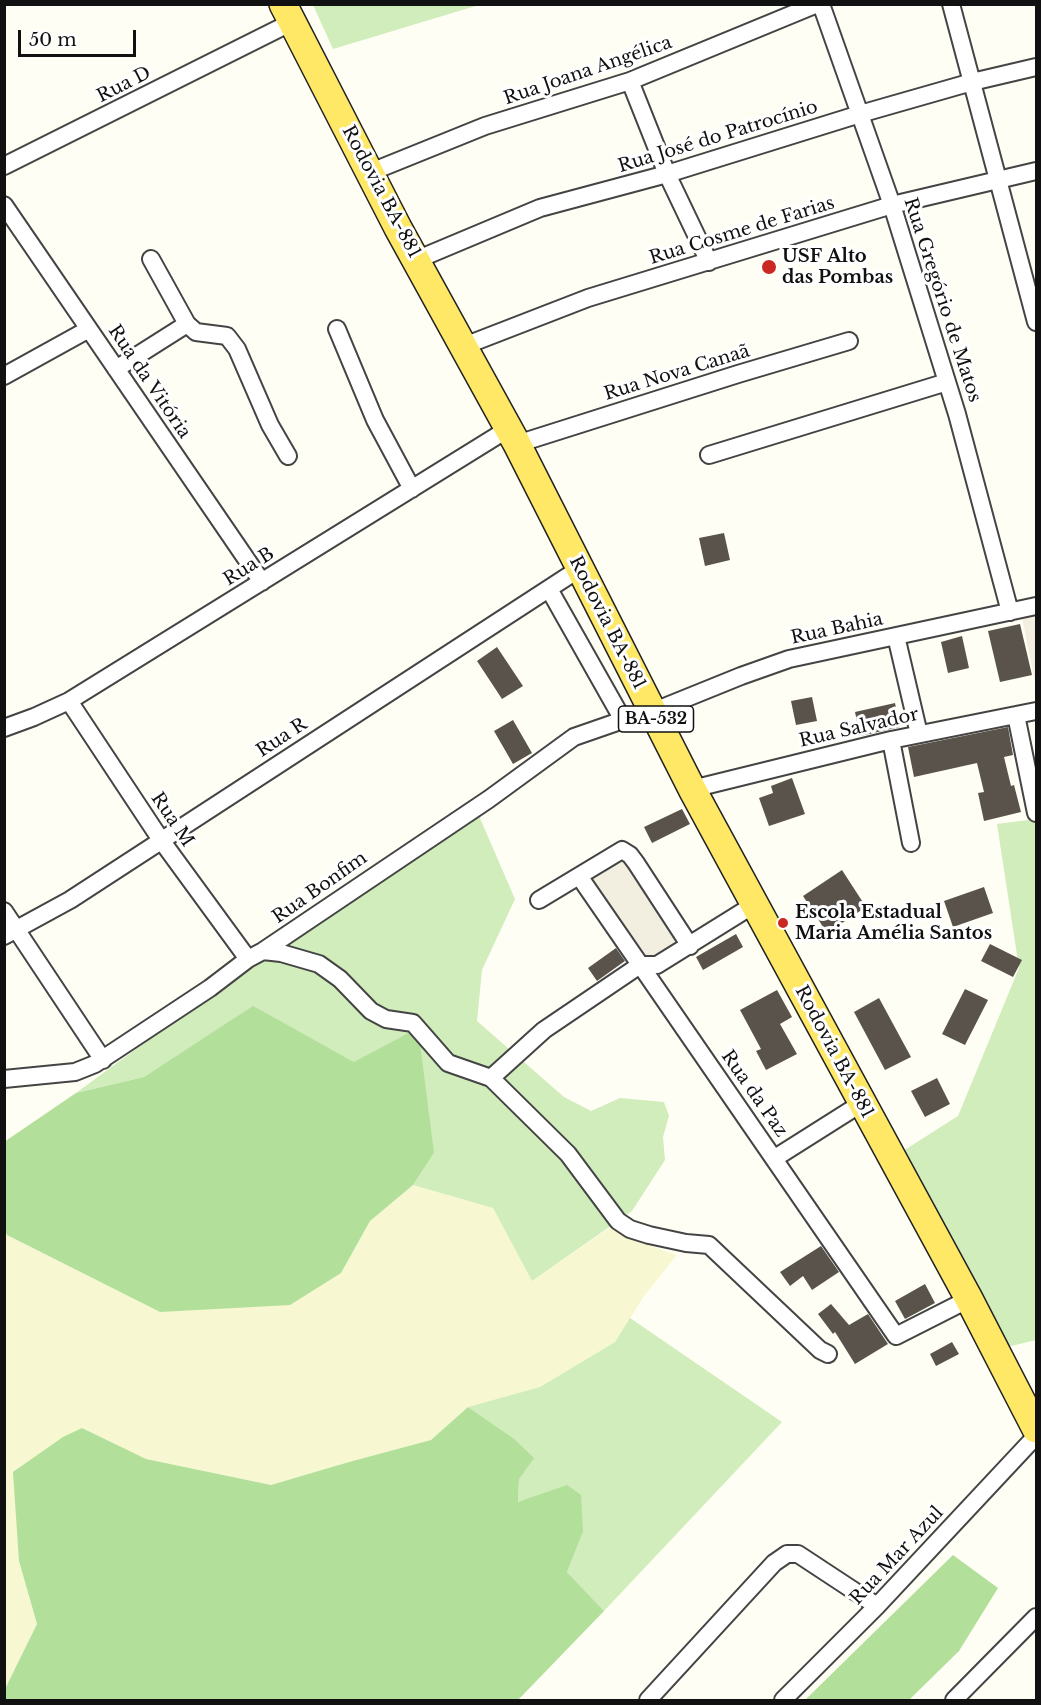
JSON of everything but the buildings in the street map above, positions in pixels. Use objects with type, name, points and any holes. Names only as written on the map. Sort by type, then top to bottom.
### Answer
[{"type":"main road","name":"Rodovia BA-881","points":[[288,14],[512,437],[692,789],[969,1299],[1036,1429]]},
{"type":"street","name":"Rua Joana Angélica","points":[[370,172],[485,126],[630,81],[819,4]]},
{"type":"street","name":"Rua Gregório de Matos","points":[[819,4],[892,205],[947,382],[1010,612]]},
{"type":"street","points":[[951,4],[1036,322]]},
{"type":"street","name":"Rua D","points":[[4,166],[288,14]]},
{"type":"street","name":"Rua José do Patrocínio","points":[[417,260],[540,208],[667,174],[972,82],[1036,67]]},
{"type":"street","points":[[630,81],[667,174],[709,262]]},
{"type":"street","name":"Rua Cosme de Farias","points":[[464,346],[588,298],[892,205],[1036,171]]},
{"type":"street","name":"Rua da Vitória","points":[[4,205],[262,582]]},
{"type":"street","points":[[151,259],[187,324],[196,332],[227,336],[237,349],[270,425],[288,456]]},
{"type":"street","points":[[116,369],[187,324]]},
{"type":"street","points":[[4,376],[89,329]]},
{"type":"street","points":[[337,330],[375,420],[412,489]]},
{"type":"street","name":"Rua Nova Canaã","points":[[512,437],[849,341]]},
{"type":"street","points":[[708,455],[947,382]]},
{"type":"street","name":"Rua B","points":[[4,729],[69,700],[412,489],[512,437]]},
{"type":"street","name":"Rua R","points":[[11,932],[69,900],[579,569]]},
{"type":"street","points":[[549,589],[623,720]]},
{"type":"street","name":"Rua Bahia","points":[[652,712],[789,659],[1036,606]]},
{"type":"street","points":[[896,636],[919,734]]},
{"type":"street","name":"Rua M","points":[[69,700],[161,840],[255,955]]},
{"type":"street","name":"Rua Salvador","points":[[692,789],[891,740],[1036,711]]},
{"type":"street","name":"Rua Bonfim","points":[[4,1079],[75,1071],[103,1060],[255,955],[489,799],[574,737],[652,712]]},
{"type":"street","points":[[1016,715],[1036,813]]},
{"type":"street","points":[[891,740],[911,843]]},
{"type":"street","points":[[539,900],[624,851],[636,863],[690,946]]},
{"type":"street","name":"Rua da Paz","points":[[579,876],[896,1336],[969,1299]]},
{"type":"street","points":[[491,1078],[544,1030],[640,965],[657,965],[755,904]]},
{"type":"street","points":[[4,911],[11,932],[103,1060]]},
{"type":"street","points":[[255,955],[305,959],[327,968],[371,1011],[386,1019],[413,1023],[448,1063],[491,1078],[568,1154],[618,1221],[630,1229],[649,1235],[686,1243],[709,1245],[820,1350],[828,1354]]},
{"type":"street","points":[[775,1158],[862,1103]]},
{"type":"street","name":"Rua Mar Azul","points":[[783,1701],[877,1606],[1036,1436]]},
{"type":"street","points":[[648,1701],[774,1563],[787,1554],[798,1554],[877,1606]]},
{"type":"street","points":[[954,1701],[1036,1617]]},
{"type":"green space","points":[[313,5],[479,5],[333,49]]},
{"type":"green space","points":[[479,816],[515,899],[482,970],[477,1021],[564,1097],[591,1111],[620,1098],[664,1102],[669,1116],[663,1137],[665,1160],[632,1211],[532,1281],[493,1208],[413,1185],[434,1153],[354,1062],[253,1007],[144,1077],[76,1093],[238,974]]},
{"type":"green space","points":[[1036,819],[1036,1340],[1007,1347],[903,1151],[958,1116],[1019,968],[997,824]]},
{"type":"green space","points":[[253,1006],[354,1062],[418,1028],[434,1153],[413,1185],[370,1221],[341,1273],[290,1305],[160,1312],[7,1235],[4,1227],[4,1142],[76,1093],[144,1077]]},
{"type":"green space","points":[[413,1185],[493,1208],[532,1281],[609,1228],[677,1255],[644,1296],[615,1342],[540,1387],[468,1407],[431,1440],[271,1485],[146,1459],[82,1428],[19,1561],[37,1624],[5,1689],[4,1227],[7,1235],[160,1312],[341,1273],[370,1221]]},
{"type":"green space","points":[[630,1318],[782,1422],[604,1611],[567,1572],[583,1532],[539,1496],[518,1502],[519,1479],[513,1438],[468,1407],[540,1387],[615,1342]]},
{"type":"green space","points":[[468,1407],[513,1438],[534,1458],[519,1479],[518,1502],[567,1485],[581,1495],[583,1532],[567,1572],[604,1611],[518,1700],[5,1700],[5,1689],[37,1624],[19,1561],[13,1472],[63,1437],[82,1428],[146,1459],[271,1485],[431,1440]]},
{"type":"green space","points":[[953,1555],[998,1588],[959,1651],[909,1700],[805,1700]]},
{"type":"shaded area","points":[[1036,614],[1036,688],[1022,617]]},
{"type":"shaded area","points":[[622,856],[680,945],[655,960],[642,960],[586,877]]},
{"type":"place","name":"USF Alto das Pombas","points":[[769,267]]},
{"type":"place","name":"Escola Estadual Maria Amélia Santos","points":[[783,923]]}]
